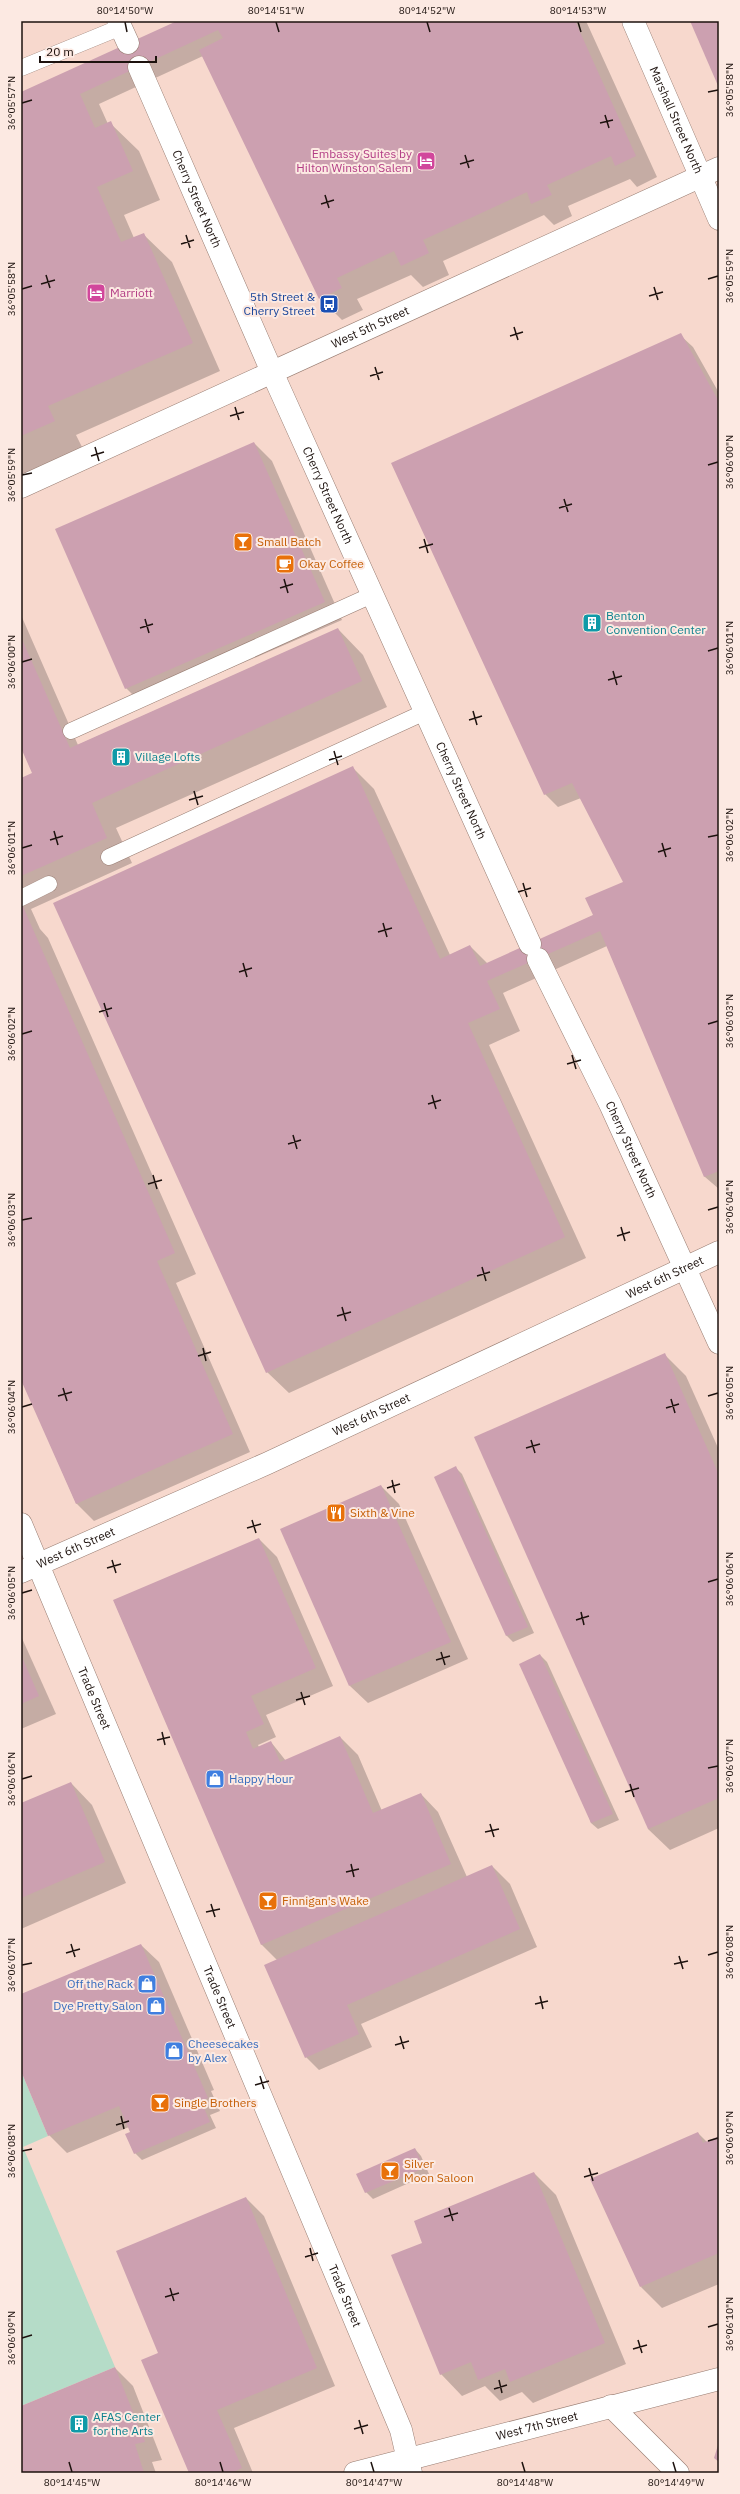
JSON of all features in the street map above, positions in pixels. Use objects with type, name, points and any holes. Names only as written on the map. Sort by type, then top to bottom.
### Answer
[{"type":"main road","name":"Marshall Street North","points":[[633,21],[710,172],[719,220]]},
{"type":"main road","name":"Cherry Street North","points":[[139,67],[272,372],[425,712],[534,951],[610,1104],[719,1343]]},
{"type":"main road","name":"West 5th Street","points":[[21,486],[710,172]]},
{"type":"main road","name":"West 6th Street","points":[[29,1568],[268,1464],[719,1252]]},
{"type":"main road","name":"Trade Street","points":[[21,1524],[29,1568],[401,2430],[409,2465]]},
{"type":"main road","name":"West 7th Street","points":[[354,2473],[409,2465],[611,2406],[719,2379]]},
{"type":"main road","points":[[611,2406],[678,2473]]},
{"type":"lane","points":[[22,67],[122,30]]},
{"type":"lane","points":[[71,731],[372,595]]},
{"type":"lane","points":[[109,857],[425,712]]},
{"type":"lane","points":[[27,895],[49,884]]},
{"type":"green space","points":[[21,2071],[48,2136],[23,2147],[115,2367],[21,2406]]},
{"type":"building","name":"Embassy Suites by Hilton Winston Salem","points":[[177,21],[575,21],[636,156],[615,166],[611,156],[547,185],[552,195],[531,204],[527,192],[423,240],[429,253],[401,266],[394,251],[337,278],[342,288],[319,299],[199,50],[223,38],[218,30],[80,94],[95,128],[111,121],[133,171],[97,187],[121,242],[144,233],[193,343],[48,406],[55,421],[21,436],[21,92]]},
{"type":"building","points":[[690,21],[719,21],[719,88]]},
{"type":"building","points":[[681,333],[719,402],[719,1171],[704,1177],[600,931],[487,981],[500,1009],[468,1023],[565,1237],[266,1373],[53,903],[353,766],[440,959],[470,945],[480,966],[593,915],[585,898],[623,882],[572,783],[544,795],[391,463]]},
{"type":"building","points":[[254,442],[325,602],[125,689],[55,529]]},
{"type":"building","name":"Village Lofts","points":[[338,628],[362,681],[92,803],[107,838],[21,876],[21,778],[32,773],[21,748],[21,637],[70,748]]},
{"type":"building","points":[[21,902],[175,1253],[157,1261],[233,1434],[76,1504],[21,1380]]},
{"type":"building","points":[[665,1353],[719,1475],[719,1798],[648,1829],[474,1437]]},
{"type":"building","points":[[456,1466],[528,1627],[506,1636],[434,1477]]},
{"type":"building","points":[[381,1485],[451,1642],[349,1686],[280,1529]]},
{"type":"building","points":[[259,1538],[316,1668],[251,1696],[264,1724],[246,1732],[253,1749],[271,1741],[280,1762],[340,1736],[373,1813],[421,1793],[451,1864],[261,1945],[113,1600]]},
{"type":"building","points":[[540,1654],[613,1814],[591,1823],[519,1664]]},
{"type":"building","points":[[21,1655],[39,1696],[21,1704]]},
{"type":"building","points":[[71,1782],[105,1862],[21,1898],[21,1803]]},
{"type":"building","points":[[492,1865],[520,1929],[347,2005],[359,2034],[305,2058],[264,1965]]},
{"type":"building","points":[[141,1944],[208,2098],[201,2101],[210,2122],[134,2154],[125,2134],[130,2132],[119,2106],[48,2136],[21,2071],[21,1994]]},
{"type":"building","points":[[698,2132],[703,2143],[719,2136],[719,2253],[640,2287],[590,2179]]},
{"type":"building","name":"Silver Moon Saloon","points":[[415,2148],[424,2168],[365,2193],[356,2174]]},
{"type":"building","points":[[534,2172],[605,2343],[510,2382],[505,2369],[478,2380],[471,2362],[440,2375],[391,2255],[422,2243],[414,2221]]},
{"type":"building","points":[[246,2197],[317,2368],[217,2410],[242,2468],[231,2473],[189,2473],[141,2360],[158,2353],[116,2251]]},
{"type":"building","name":"AFAS Center for the Arts","points":[[115,2367],[145,2442],[135,2444],[144,2473],[21,2473],[21,2406]]},
{"type":"building","points":[[719,2442],[719,2462],[714,2458]]},
{"type":"place","name":"Embassy Suites by Hilton Winston Salem","points":[[426,161]]},
{"type":"place","name":"Marriott","points":[[96,293]]},
{"type":"place","name":"5th Street & Cherry Street","points":[[329,304]]},
{"type":"place","name":"Small Batch","points":[[243,542]]},
{"type":"place","name":"Okay Coffee","points":[[285,564]]},
{"type":"place","name":"Benton Convention Center","points":[[592,623]]},
{"type":"place","name":"Village Lofts","points":[[121,757]]},
{"type":"place","name":"Sixth & Vine","points":[[336,1513]]},
{"type":"place","name":"Happy Hour","points":[[215,1779]]},
{"type":"place","name":"Finnigan's Wake","points":[[268,1901]]},
{"type":"place","name":"Off the Rack","points":[[147,1984]]},
{"type":"place","name":"Dye Pretty Salon","points":[[156,2006]]},
{"type":"place","name":"Cheesecakes by Alex","points":[[174,2051]]},
{"type":"place","name":"Single Brothers","points":[[160,2103]]},
{"type":"place","name":"Silver Moon Saloon","points":[[390,2171]]},
{"type":"place","name":"AFAS Center for the Arts","points":[[79,2424]]}]
